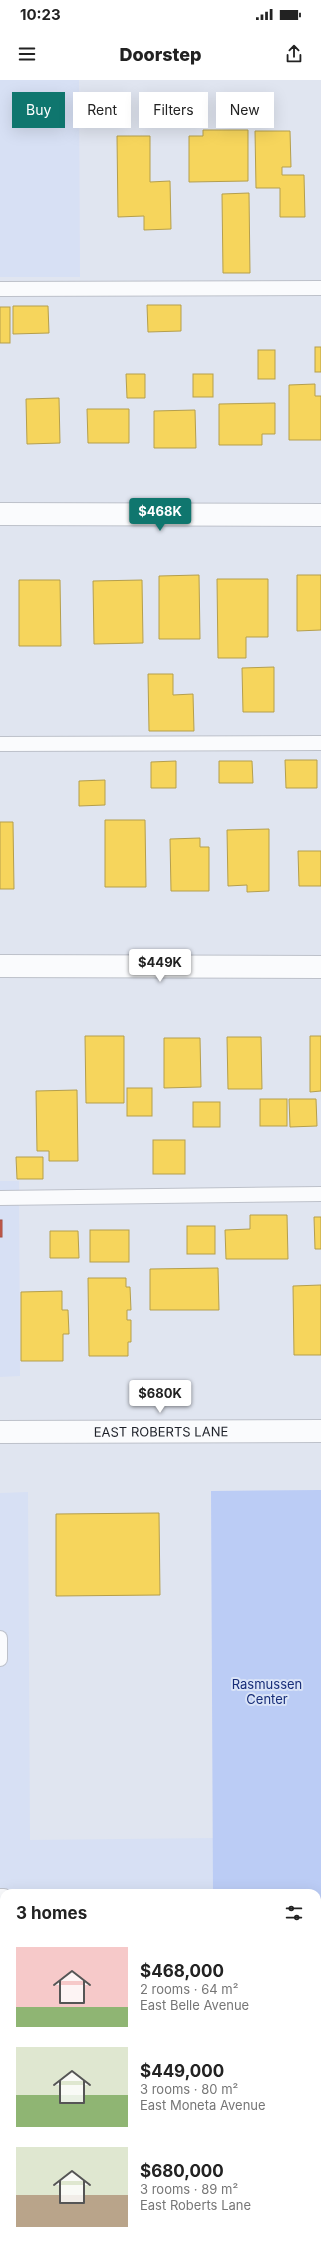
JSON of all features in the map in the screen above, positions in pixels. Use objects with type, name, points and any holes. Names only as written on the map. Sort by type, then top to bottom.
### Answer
[{"type":"street","points":[[0,514],[321,515]]},
{"type":"street","points":[[0,966],[321,967]]},
{"type":"street","name":"EAST ROBERTS LANE","points":[[0,1432],[321,1431]]},
{"type":"lane","points":[[0,289],[321,288]]},
{"type":"lane","points":[[0,744],[321,744]]},
{"type":"lane","points":[[0,1198],[321,1194]]},
{"type":"lane","points":[[0,1638],[0,1659]]},
{"type":"shaded area","points":[[0,80],[79,80],[79,92],[73,92],[73,128],[79,128],[80,277],[0,277]]},
{"type":"shaded area","points":[[0,1181],[19,1181],[20,1376],[0,1377]]},
{"type":"shaded area","points":[[28,1492],[30,1840],[214,1838],[214,1889],[0,1889],[0,1493]]},
{"type":"green space","name":"Rasmussen Center","points":[[321,1490],[321,1889],[213,1889],[211,1491]]},
{"type":"building: Homes","points":[[203,130],[248,130],[248,181],[189,182],[189,136],[203,136]]},
{"type":"building: Homes","points":[[255,131],[290,131],[291,167],[282,167],[282,175],[304,175],[305,217],[280,217],[280,188],[256,188]]},
{"type":"building: Homes","points":[[117,136],[150,136],[150,182],[170,181],[171,229],[144,230],[144,216],[118,217]]},
{"type":"building: Homes","points":[[249,193],[250,273],[223,273],[222,194]]},
{"type":"building: Homes","points":[[147,305],[181,305],[181,331],[148,332]]},
{"type":"building: Homes","points":[[13,306],[48,306],[49,333],[13,334]]},
{"type":"building: Homes","points":[[0,307],[10,307],[10,343],[0,343]]},
{"type":"building: Homes","points":[[315,347],[321,347],[321,372],[315,372]]},
{"type":"building: Homes","points":[[258,350],[275,350],[275,379],[258,379]]},
{"type":"building: Homes","points":[[126,374],[145,374],[145,398],[127,398]]},
{"type":"building: Homes","points":[[193,374],[213,374],[213,397],[193,397]]},
{"type":"building: Homes","points":[[315,384],[315,396],[321,396],[321,440],[289,440],[289,385]]},
{"type":"building: Homes","points":[[59,398],[60,443],[27,444],[26,399]]},
{"type":"building: Homes","points":[[275,403],[275,434],[262,434],[262,445],[219,445],[219,404]]},
{"type":"building: Homes","points":[[87,409],[129,409],[129,443],[88,443]]},
{"type":"building: Homes","points":[[195,410],[196,448],[154,448],[154,411]]},
{"type":"building: Homes","points":[[199,575],[200,639],[159,639],[159,576]]},
{"type":"building: Homes","points":[[297,575],[321,575],[321,630],[297,631]]},
{"type":"building: Homes","points":[[217,579],[268,579],[268,637],[246,637],[246,658],[218,658]]},
{"type":"building: Homes","points":[[19,580],[60,580],[61,646],[19,646]]},
{"type":"building: Homes","points":[[142,580],[143,643],[94,644],[93,581]]},
{"type":"building: Homes","points":[[274,667],[274,712],[243,712],[242,668]]},
{"type":"building: Homes","points":[[148,674],[173,674],[173,695],[193,694],[194,731],[149,731]]},
{"type":"building: Homes","points":[[285,760],[317,760],[317,788],[286,788]]},
{"type":"building: Homes","points":[[176,761],[176,788],[151,788],[151,762]]},
{"type":"building: Homes","points":[[219,761],[252,761],[253,783],[219,783]]},
{"type":"building: Homes","points":[[105,780],[105,805],[79,806],[79,781]]},
{"type":"building: Homes","points":[[105,820],[145,820],[146,887],[105,887]]},
{"type":"building: Homes","points":[[0,822],[13,822],[14,889],[0,889]]},
{"type":"building: Homes","points":[[269,829],[269,891],[247,892],[247,885],[228,886],[227,830]]},
{"type":"building: Homes","points":[[200,838],[200,847],[209,847],[209,891],[171,891],[170,839]]},
{"type":"building: Homes","points":[[298,851],[321,851],[321,886],[299,886]]},
{"type":"building: Homes","points":[[85,1036],[124,1036],[124,1103],[86,1103]]},
{"type":"building: Homes","points":[[310,1036],[321,1036],[321,1091],[310,1092]]},
{"type":"building: Homes","points":[[227,1037],[261,1037],[262,1089],[228,1089]]},
{"type":"building: Homes","points":[[164,1038],[200,1038],[201,1087],[164,1088]]},
{"type":"building: Homes","points":[[127,1088],[152,1088],[152,1116],[127,1116]]},
{"type":"building: Homes","points":[[77,1090],[78,1161],[49,1161],[49,1151],[37,1151],[36,1091]]},
{"type":"building: Homes","points":[[260,1099],[287,1099],[287,1126],[260,1126]]},
{"type":"building: Homes","points":[[289,1099],[316,1099],[317,1126],[290,1127]]},
{"type":"building: Homes","points":[[193,1102],[220,1102],[220,1127],[193,1127]]},
{"type":"building: Homes","points":[[153,1140],[185,1140],[185,1174],[153,1174]]},
{"type":"building: Homes","points":[[16,1157],[43,1157],[43,1179],[17,1179]]},
{"type":"building: Homes","points":[[250,1215],[287,1215],[288,1259],[226,1259],[225,1230],[250,1229]]},
{"type":"building: Homes","points":[[314,1217],[321,1217],[321,1249],[315,1249]]},
{"type":"building: Homes","points":[[187,1226],[215,1226],[215,1254],[187,1254]]},
{"type":"building: Homes","points":[[90,1230],[129,1230],[129,1262],[90,1262]]},
{"type":"building: Homes","points":[[50,1231],[78,1231],[79,1258],[50,1258]]},
{"type":"building: Homes","points":[[218,1268],[219,1310],[150,1310],[150,1269]]},
{"type":"building: Homes","points":[[88,1278],[126,1278],[126,1287],[130,1287],[131,1310],[127,1310],[127,1320],[131,1320],[131,1342],[128,1342],[128,1356],[89,1356]]},
{"type":"building: Homes","points":[[321,1285],[321,1355],[294,1355],[293,1286]]},
{"type":"building: Homes","points":[[62,1291],[62,1310],[68,1310],[69,1334],[63,1334],[63,1361],[21,1361],[21,1292]]},
{"type":"building: Homes","points":[[159,1513],[160,1595],[56,1596],[56,1514]]},
{"type":"building: Shops","points":[[0,1220],[2,1220],[2,1237],[0,1237]]}]
